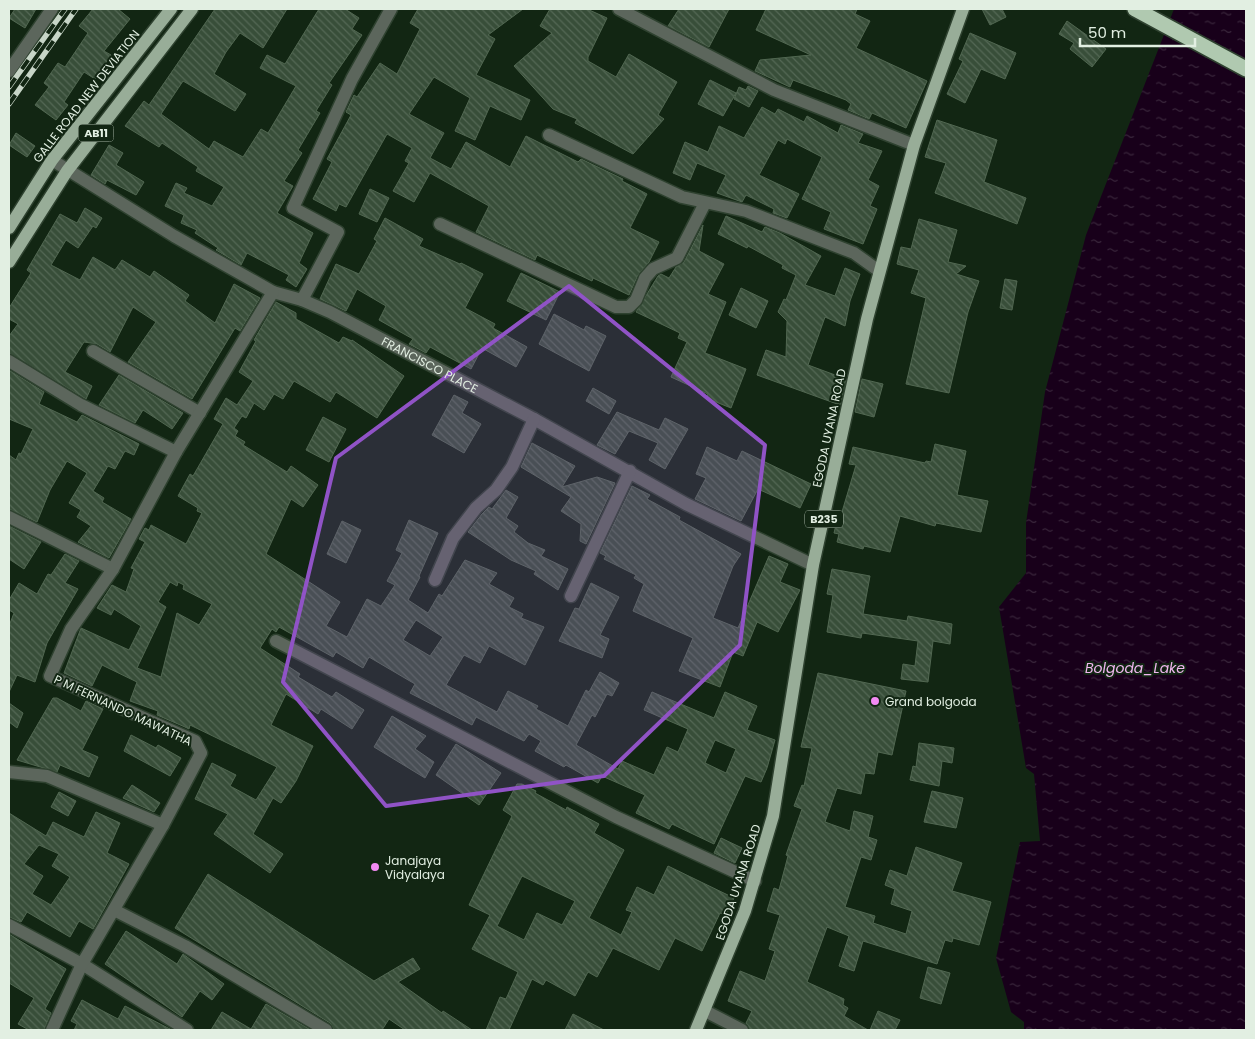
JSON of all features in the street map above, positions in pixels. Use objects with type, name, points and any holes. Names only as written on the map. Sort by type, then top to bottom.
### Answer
[{"type":"highway","points":[[1135,9],[1246,69]]},
{"type":"main road","name":"GALLE ROAD NEW DEVIATION","points":[[9,228],[52,160],[171,9]]},
{"type":"main road","name":"AB11","points":[[9,262],[67,171],[192,9]]},
{"type":"main road","name":"EGODA UYANA ROAD","points":[[696,1030],[705,1012],[755,880],[774,816],[813,565],[879,271],[914,146],[963,9]]},
{"type":"street","points":[[9,71],[52,9]]},
{"type":"street","points":[[302,300],[338,232],[293,208],[352,79],[391,9]]},
{"type":"street","points":[[619,9],[774,90],[914,146]]},
{"type":"street","points":[[549,135],[682,197],[746,211],[854,253],[879,271]]},
{"type":"street","name":"FRANCISCO PLACE","points":[[52,160],[174,236],[273,292],[302,300],[330,312],[534,419],[686,504],[813,565]]},
{"type":"street","points":[[440,224],[616,307],[629,307],[636,300],[645,278],[652,269],[677,258],[705,203]]},
{"type":"street","name":"P M FERNANDO MAWATHA","points":[[52,1030],[82,964],[163,825],[201,753],[195,741],[50,676],[71,629],[114,569],[176,452],[273,292]]},
{"type":"street","points":[[93,351],[200,412]]},
{"type":"street","points":[[9,361],[80,405],[176,452]]},
{"type":"street","points":[[435,580],[453,538],[476,508],[496,490],[512,467],[534,419]]},
{"type":"street","points":[[571,596],[630,471]]},
{"type":"street","points":[[9,517],[114,569]]},
{"type":"street","points":[[276,641],[616,817],[755,880]]},
{"type":"street","points":[[9,772],[47,776],[163,825]]},
{"type":"street","points":[[114,910],[185,946],[326,1030]]},
{"type":"street","points":[[9,925],[82,964],[187,1030]]},
{"type":"street","points":[[705,1012],[742,1030]]},
{"type":"highlighted area","points":[[569,286],[765,445],[740,645],[604,776],[386,806],[283,682],[336,458]]},
{"type":"water","name":"Bolgoda_Lake","points":[[1174,9],[1246,9],[1246,1030],[1024,1030],[1024,1022],[1011,1012],[996,958],[1020,842],[1040,841],[1034,774],[1026,768],[999,607],[1026,573],[1026,523],[1045,392],[1086,235]]},
{"type":"building","points":[[15,9],[36,9],[25,28],[9,18]]},
{"type":"building","points":[[93,9],[118,9],[130,19],[104,51],[111,55],[95,79],[84,72],[64,102],[68,105],[56,120],[35,105],[49,87],[44,83],[58,63],[65,67],[88,33],[79,26]]},
{"type":"building","points":[[215,9],[287,9],[263,48],[240,33],[226,52],[214,74],[246,94],[235,111],[183,81],[161,114],[209,149],[214,141],[243,157],[261,129],[268,133],[296,86],[260,68],[267,55],[285,64],[319,9],[345,9],[359,18],[352,29],[362,35],[329,83],[332,85],[316,111],[320,113],[298,150],[302,153],[284,181],[293,186],[277,213],[313,233],[299,263],[307,269],[296,287],[286,280],[289,275],[247,253],[241,265],[216,250],[218,248],[195,233],[197,230],[181,223],[184,215],[165,206],[176,183],[187,188],[184,193],[212,206],[224,187],[196,171],[198,167],[162,143],[159,147],[125,126],[144,101],[149,105]]},
{"type":"building","points":[[418,9],[523,9],[488,35],[495,39],[476,75],[530,100],[521,120],[490,106],[475,140],[455,131],[470,98],[434,77],[409,114],[444,133],[430,158],[451,169],[466,142],[510,167],[526,136],[578,162],[581,159],[623,179],[622,181],[647,194],[630,228],[659,242],[649,262],[638,275],[629,295],[593,278],[592,281],[537,255],[535,260],[476,232],[489,206],[430,173],[414,202],[393,191],[409,163],[405,161],[412,148],[387,134],[346,207],[339,204],[336,211],[313,199],[332,162],[327,159],[351,115],[346,112],[354,95],[357,97],[380,63],[397,74],[420,29],[410,23]]},
{"type":"building","points":[[550,9],[587,9],[607,18],[588,57],[588,61],[616,77],[629,54],[677,82],[658,115],[664,119],[633,154],[575,123],[577,119],[553,109],[514,66],[552,33],[540,26]]},
{"type":"building","points":[[679,9],[729,9],[709,47],[668,26]]},
{"type":"building","points":[[766,9],[857,9],[855,14],[870,21],[856,48],[927,81],[906,128],[872,113],[869,119],[848,110],[851,104],[846,100],[793,80],[790,87],[755,71],[760,60],[811,55],[756,30]]},
{"type":"building","points":[[982,9],[1002,9],[1006,17],[990,25]]},
{"type":"building","points":[[1067,21],[1106,49],[1092,67],[1070,49],[1074,43],[1059,34]]},
{"type":"building","points":[[970,33],[1016,53],[1005,79],[981,69],[965,103],[947,94],[963,61],[959,59]]},
{"type":"building","points":[[710,80],[736,93],[723,116],[698,104]]},
{"type":"building","points":[[748,86],[758,91],[749,107],[734,99],[739,87],[746,90]]},
{"type":"building","points":[[762,107],[775,114],[778,109],[804,122],[807,116],[838,133],[841,125],[863,134],[858,143],[882,151],[868,180],[879,186],[870,206],[877,209],[863,244],[824,229],[831,212],[802,199],[822,157],[787,139],[785,144],[778,140],[759,175],[799,194],[787,218],[773,213],[774,209],[746,195],[742,202],[717,193],[726,175],[697,163],[690,180],[673,173],[685,142],[708,152],[719,126],[744,138]]},
{"type":"building","points":[[937,120],[997,140],[984,182],[1026,198],[1017,224],[935,193],[946,163],[925,157]]},
{"type":"building","points":[[16,133],[35,146],[27,157],[9,145]]},
{"type":"building","points":[[109,145],[123,153],[116,165],[144,182],[136,195],[107,180],[105,184],[91,175]]},
{"type":"building","points":[[370,189],[389,198],[377,222],[359,214]]},
{"type":"building","points":[[85,208],[102,218],[96,228],[93,226],[78,248],[66,240],[51,265],[80,280],[93,257],[115,270],[122,260],[150,277],[154,271],[189,295],[185,301],[215,323],[234,284],[260,298],[240,331],[235,328],[192,399],[128,362],[156,322],[133,307],[110,352],[97,344],[84,342],[65,372],[92,386],[86,399],[9,353],[9,336],[18,324],[9,319],[9,308],[31,273],[27,270],[60,214],[77,223]]},
{"type":"building","points":[[726,216],[762,232],[765,227],[780,233],[821,256],[805,285],[835,296],[845,268],[860,274],[850,301],[845,326],[825,317],[808,365],[846,379],[840,405],[757,375],[766,350],[786,357],[787,321],[778,312],[784,299],[786,300],[796,275],[782,268],[783,265],[748,246],[747,248],[718,234]]},
{"type":"building","points":[[385,218],[423,239],[419,246],[483,274],[465,308],[495,324],[493,328],[527,347],[516,367],[482,348],[471,369],[430,347],[426,353],[409,344],[413,339],[379,320],[386,306],[357,289],[346,311],[320,299],[336,264],[359,274],[377,241],[374,239]]},
{"type":"building","points":[[919,219],[957,230],[948,262],[966,266],[956,274],[979,281],[968,312],[949,393],[906,384],[926,298],[911,293],[919,270],[897,264],[901,247],[911,249]]},
{"type":"building","points":[[703,225],[699,251],[724,264],[708,294],[726,302],[705,353],[746,369],[731,408],[706,398],[708,394],[671,377],[687,342],[678,338],[680,333],[636,312],[658,276],[661,274],[669,278],[676,267],[684,262]]},
{"type":"building","points":[[521,273],[560,292],[546,320],[507,301]]},
{"type":"building","points":[[1005,279],[1017,281],[1012,310],[1000,308]]},
{"type":"building","points":[[741,288],[768,301],[756,328],[729,315]]},
{"type":"building","points":[[276,302],[296,313],[296,319],[339,343],[343,337],[352,340],[404,376],[377,418],[336,392],[330,402],[294,381],[283,399],[274,394],[264,410],[254,403],[246,418],[242,416],[234,428],[238,431],[235,436],[245,442],[243,445],[287,472],[291,466],[318,485],[303,507],[291,499],[266,554],[340,602],[326,626],[347,637],[367,599],[381,606],[395,585],[387,581],[402,553],[396,550],[409,520],[438,533],[420,577],[408,600],[428,613],[439,594],[442,596],[465,560],[497,573],[489,584],[514,598],[509,607],[523,614],[521,618],[544,627],[525,665],[489,646],[480,663],[464,655],[446,685],[497,712],[508,691],[538,706],[536,709],[568,726],[586,690],[589,692],[600,672],[619,683],[612,696],[607,694],[595,717],[592,715],[576,745],[618,769],[622,761],[654,775],[667,747],[678,752],[688,729],[644,710],[652,692],[714,718],[725,692],[757,706],[747,730],[775,740],[767,768],[761,782],[745,776],[714,844],[672,824],[669,829],[636,813],[645,795],[602,776],[598,783],[566,765],[564,767],[535,751],[541,741],[529,734],[524,741],[476,717],[472,725],[410,693],[415,684],[369,657],[363,668],[336,652],[333,657],[279,627],[276,632],[272,629],[260,648],[300,674],[298,677],[332,697],[336,692],[364,710],[352,729],[321,709],[318,714],[286,694],[271,725],[313,746],[296,781],[281,803],[273,798],[253,834],[283,854],[270,873],[214,834],[228,814],[195,799],[212,763],[236,775],[230,786],[256,800],[277,767],[190,725],[189,729],[157,715],[158,711],[130,701],[137,682],[102,665],[92,686],[64,673],[81,628],[129,650],[141,626],[114,609],[111,615],[97,608],[112,585],[126,592],[134,569],[131,568],[145,542],[139,539],[145,528],[149,530],[151,525],[186,544],[202,513],[197,511],[198,508],[178,496],[190,474],[193,476],[223,424],[214,419],[226,398],[237,405],[253,381],[239,372],[256,341],[254,340]],"holes":[[[170,582],[177,586],[178,582],[184,585],[183,589],[212,604],[199,625],[177,613],[161,677],[137,668],[166,607],[158,602]],[[416,620],[443,637],[430,656],[403,640]],[[715,740],[736,749],[726,773],[705,763]]]},
{"type":"building","points":[[554,314],[584,330],[586,326],[606,336],[589,371],[539,344]]},
{"type":"building","points":[[9,370],[44,392],[39,404],[77,422],[82,415],[139,444],[134,455],[125,451],[115,469],[108,466],[93,491],[104,498],[102,502],[131,519],[109,558],[78,542],[91,526],[77,517],[81,510],[69,503],[87,473],[67,461],[50,490],[37,522],[9,509],[9,455],[16,460],[33,429],[9,419]]},
{"type":"building","points":[[119,375],[183,413],[172,429],[143,410],[135,423],[99,405]]},
{"type":"building","points":[[862,379],[883,384],[874,417],[855,412]]},
{"type":"building","points":[[593,388],[616,401],[609,414],[586,401]]},
{"type":"building","points":[[454,395],[468,402],[462,413],[481,424],[464,453],[432,435]]},
{"type":"building","points":[[617,412],[659,430],[665,418],[688,429],[665,469],[649,460],[658,443],[629,431],[615,454],[597,445]]},
{"type":"building","points":[[323,417],[346,429],[329,462],[306,450]]},
{"type":"building","points":[[532,443],[575,466],[562,487],[597,477],[615,483],[586,544],[580,541],[581,524],[561,511],[571,497],[521,467]]},
{"type":"building","points":[[935,444],[966,451],[957,495],[988,501],[981,532],[936,523],[935,526],[900,516],[890,552],[864,546],[863,549],[837,542],[839,534],[834,533],[856,465],[849,464],[853,447],[925,463],[926,461],[931,462]]},
{"type":"building","points":[[707,447],[737,461],[742,451],[811,484],[800,508],[758,489],[741,521],[695,499],[706,478],[696,474]]},
{"type":"building","points":[[632,486],[650,495],[647,499],[680,517],[679,520],[741,554],[733,566],[713,618],[738,628],[769,556],[788,564],[780,582],[800,590],[778,632],[757,622],[743,656],[733,652],[720,687],[679,671],[693,638],[633,611],[644,584],[634,578],[636,575],[604,559],[606,556],[600,553]]},
{"type":"building","points":[[506,490],[518,497],[506,518],[518,526],[514,532],[528,543],[545,550],[541,556],[568,569],[558,590],[534,574],[536,571],[511,560],[468,532],[489,507],[492,509]]},
{"type":"building","points":[[342,521],[361,530],[346,563],[327,554]]},
{"type":"building","points":[[9,526],[41,542],[24,569],[9,559]]},
{"type":"building","points":[[65,554],[79,561],[65,583],[78,589],[47,643],[35,682],[17,675],[9,692],[9,626],[14,613],[9,610],[9,600],[19,583],[37,594],[48,574],[51,575]]},
{"type":"building","points":[[832,569],[870,576],[863,614],[907,621],[908,616],[952,624],[950,644],[933,641],[928,682],[901,679],[903,664],[915,666],[918,641],[862,633],[861,638],[827,632],[833,595],[827,594]]},
{"type":"building","points":[[591,583],[619,597],[600,635],[609,639],[602,658],[559,641],[575,608],[579,609]]},
{"type":"building","points":[[818,673],[906,691],[892,755],[878,752],[874,774],[865,773],[861,794],[837,788],[825,822],[850,831],[854,811],[873,816],[868,837],[877,840],[871,860],[861,857],[845,907],[875,916],[873,923],[906,934],[912,911],[891,904],[895,889],[885,885],[890,870],[907,876],[916,847],[962,863],[952,891],[991,902],[979,945],[953,938],[952,942],[945,940],[937,964],[863,941],[854,971],[839,966],[849,936],[827,927],[807,982],[844,999],[843,1005],[848,1008],[844,1016],[868,1030],[750,1030],[746,1023],[752,1011],[728,1001],[740,971],[765,981],[775,951],[769,949],[780,915],[767,911],[774,888],[779,890],[788,856],[786,855],[802,809],[794,806],[802,785],[804,786],[812,748],[801,747]]},
{"type":"building","points":[[53,698],[57,698],[81,711],[86,701],[103,709],[82,750],[98,757],[89,777],[60,765],[57,772],[17,760]]},
{"type":"building","points":[[9,703],[23,713],[17,728],[9,722]]},
{"type":"building","points":[[392,716],[426,736],[415,749],[434,762],[425,778],[374,747]]},
{"type":"building","points":[[131,735],[156,748],[158,745],[181,758],[170,776],[124,751]]},
{"type":"building","points":[[919,743],[954,748],[952,763],[942,761],[939,786],[910,780],[913,766],[916,767]]},
{"type":"building","points":[[456,744],[501,773],[479,805],[436,775]]},
{"type":"building","points":[[517,784],[522,784],[566,810],[567,807],[599,824],[594,833],[624,850],[589,918],[621,935],[632,912],[626,910],[637,887],[654,895],[668,866],[734,898],[726,915],[720,913],[702,951],[675,938],[659,970],[613,948],[597,977],[588,972],[575,996],[546,980],[543,985],[532,979],[509,1030],[486,1030],[500,997],[506,999],[518,972],[472,949],[490,915],[469,905],[512,816],[503,810]],"holes":[[[522,876],[575,901],[562,925],[537,913],[524,940],[497,926]]]},
{"type":"building","points":[[132,785],[160,803],[154,812],[123,798]]},
{"type":"building","points":[[932,791],[963,798],[956,828],[924,822]]},
{"type":"building","points":[[59,792],[76,801],[68,816],[51,807]]},
{"type":"building","points":[[96,812],[120,823],[107,853],[129,864],[93,929],[79,921],[70,937],[27,912],[21,922],[9,917],[9,813],[46,836],[53,822],[84,837]],"holes":[[[39,845],[59,854],[52,866],[70,877],[51,905],[32,894],[43,876],[24,864]]]},
{"type":"building","points":[[721,838],[742,848],[735,863],[714,853]]},
{"type":"building","points":[[208,874],[374,981],[413,958],[420,969],[398,982],[442,1013],[443,1011],[472,1030],[405,1030],[389,1019],[382,1030],[334,1030],[330,1023],[175,928]]},
{"type":"building","points":[[126,931],[177,964],[183,954],[224,984],[212,1000],[200,991],[182,1017],[105,964]]},
{"type":"building","points":[[9,934],[66,969],[45,1009],[51,1013],[44,1030],[29,1030],[18,1024],[34,998],[9,983]]},
{"type":"building","points":[[928,967],[950,973],[941,1004],[920,998]]},
{"type":"building","points":[[82,1000],[118,1019],[125,1006],[172,1030],[74,1030],[77,1024],[71,1021]]},
{"type":"building","points":[[266,1004],[311,1030],[211,1030],[222,1012],[251,1029]]},
{"type":"building","points":[[878,1011],[900,1020],[895,1030],[870,1030]]},
{"type":"building","points":[[573,1014],[604,1030],[565,1030]]},
{"type":"railway","points":[[9,87],[65,9]]},
{"type":"railway","points":[[9,104],[76,9]]},
{"type":"place","name":"Grand bolgoda","points":[[875,701]]},
{"type":"place","name":"Janajaya Vidyalaya","points":[[375,867]]}]
